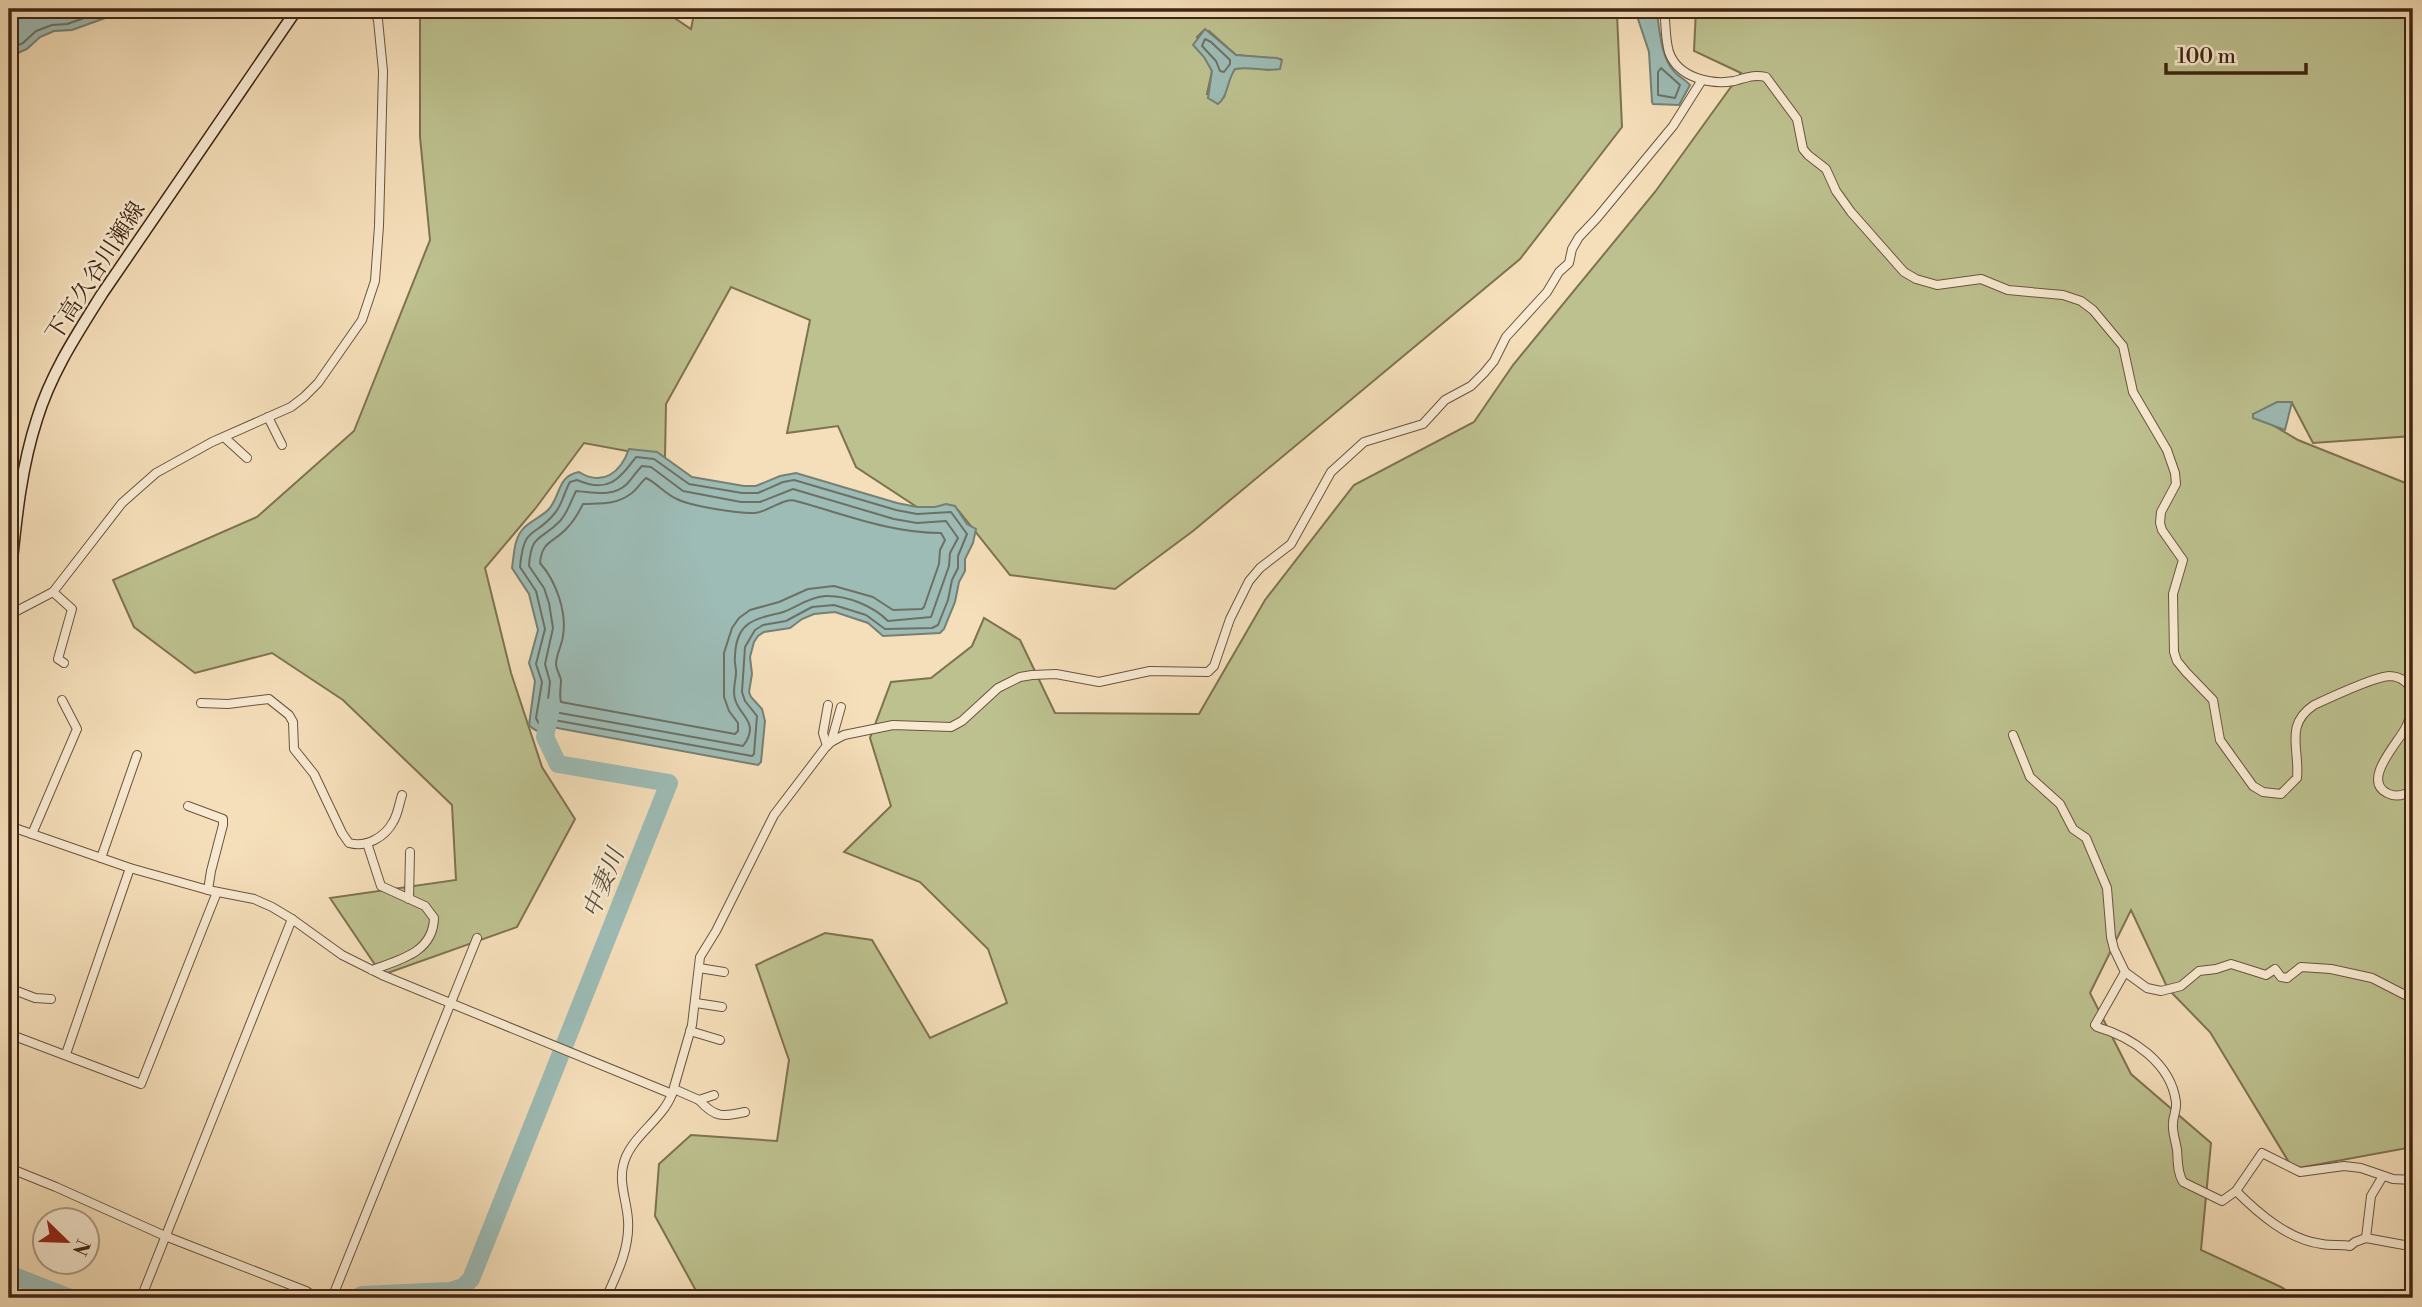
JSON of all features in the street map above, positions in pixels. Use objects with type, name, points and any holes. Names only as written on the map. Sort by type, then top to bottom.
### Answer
[{"type":"main road","name":"下高久谷川瀬線","points":[[9,589],[22,478],[37,418],[57,369],[102,294],[297,9]]},
{"type":"street","points":[[9,615],[53,592],[104,524],[138,487],[156,473],[224,437],[291,407],[318,383],[362,320],[372,296],[379,226],[383,71],[378,20],[374,9]]},
{"type":"street","points":[[1664,9],[1669,52],[1690,76],[1702,80],[1735,80],[1757,75],[1766,77],[1797,119],[1803,149],[1826,169],[1850,212],[1904,272],[1916,279],[1937,285],[1981,279],[2008,290],[2072,297],[2093,310],[2123,346],[2133,392],[2166,450],[2175,472],[2176,484],[2161,512],[2160,523],[2183,560],[2173,594],[2174,652],[2177,661],[2213,700],[2220,740],[2253,786],[2263,792],[2281,794],[2297,778],[2296,726],[2305,710],[2387,676],[2402,679],[2412,690],[2413,696]]},
{"type":"street","points":[[829,744],[855,732],[893,725],[951,727],[962,721],[998,688],[1032,674],[1056,674],[1099,682],[1150,671],[1208,672],[1214,666],[1230,619],[1249,581],[1292,544],[1331,472],[1364,442],[1423,424],[1445,400],[1471,386],[1484,373],[1494,361],[1506,337],[1569,263],[1572,248],[1579,237],[1673,126],[1702,80]]},
{"type":"street","points":[[268,417],[282,445]]},
{"type":"street","points":[[224,437],[247,458]]},
{"type":"street","points":[[53,592],[72,609],[58,659],[64,663]]},
{"type":"street","points":[[201,703],[228,704],[272,699],[289,715],[293,722],[294,749],[314,774],[342,834],[349,843],[368,843],[384,834],[392,825],[402,794]]},
{"type":"street","points":[[32,834],[77,729],[62,700]]},
{"type":"street","points":[[828,705],[823,733],[829,744]]},
{"type":"street","points":[[2413,706],[2406,729],[2389,751],[2378,774],[2380,788],[2387,794],[2397,796],[2413,790]]},
{"type":"street","points":[[606,1298],[620,1268],[626,1244],[628,1220],[622,1177],[626,1157],[669,1104],[690,1031],[703,951],[716,931],[774,815],[829,744],[841,707]]},
{"type":"street","points":[[2012,736],[2031,776],[2060,804],[2073,829],[2086,838],[2107,888],[2114,949],[2125,972],[2147,988],[2161,991],[2180,986],[2199,971],[2231,964],[2266,975],[2276,969],[2281,977],[2287,978],[2301,967],[2331,969],[2372,978],[2413,999]]},
{"type":"street","points":[[101,858],[137,755]]},
{"type":"street","points":[[9,1034],[141,1084],[213,891],[211,871],[223,819],[188,806]]},
{"type":"street","points":[[9,826],[130,868],[213,891],[254,899],[272,906],[342,955],[449,1004],[699,1100],[712,1113],[719,1115],[745,1112]]},
{"type":"street","points":[[368,843],[381,886],[430,911],[434,918],[433,933],[418,951],[372,970]]},
{"type":"street","points":[[409,899],[410,852]]},
{"type":"street","points":[[66,1054],[130,868]]},
{"type":"street","points":[[141,1298],[292,919]]},
{"type":"street","points":[[332,1298],[477,938]]},
{"type":"street","points":[[699,968],[724,972]]},
{"type":"street","points":[[2125,972],[2095,1024],[2118,1033],[2145,1052],[2161,1068],[2176,1103],[2173,1128],[2178,1170],[2183,1182],[2222,1201],[2236,1191],[2262,1153],[2300,1172],[2344,1166],[2361,1168],[2402,1181],[2413,1180]]},
{"type":"street","points":[[9,988],[35,998],[51,999]]},
{"type":"street","points":[[696,1003],[722,1007]]},
{"type":"street","points":[[690,1031],[720,1040]]},
{"type":"street","points":[[699,1100],[715,1095]]},
{"type":"street","points":[[9,1168],[165,1236],[306,1291],[317,1298]]},
{"type":"street","points":[[2366,1238],[2371,1196],[2383,1175]]},
{"type":"street","points":[[2236,1191],[2256,1211],[2293,1235],[2319,1244],[2337,1243],[2350,1246],[2366,1238],[2404,1245],[2413,1243]]},
{"type":"street","points":[[455,1298],[518,1295],[532,1298]]},
{"type":"green space","points":[[420,9],[661,9],[691,29],[695,9],[1601,9],[1617,14],[1622,127],[1520,259],[1193,531],[1115,589],[1010,575],[958,510],[917,507],[856,467],[838,426],[787,433],[810,320],[731,287],[666,404],[665,458],[584,443],[535,509],[485,568],[511,673],[542,767],[575,819],[517,927],[382,975],[330,898],[456,880],[452,805],[343,700],[272,653],[195,673],[134,627],[113,580],[257,517],[354,431],[430,240],[420,137]],"holes":[[[1203,31],[1209,31],[1236,55],[1280,59],[1269,70],[1247,67],[1235,69],[1229,78],[1224,97],[1207,94],[1212,71],[1197,37]]]},
{"type":"green space","points":[[1696,9],[2413,9],[2413,436],[2313,443],[2292,403],[2254,414],[2298,440],[2413,486],[2413,1147],[2293,1169],[2210,1032],[2168,989],[2131,910],[2090,993],[2131,1074],[2211,1143],[2201,1250],[2281,1287],[2298,1298],[700,1298],[655,1216],[659,1164],[691,1135],[777,1141],[789,1060],[756,965],[825,933],[872,940],[930,1038],[1007,1003],[988,949],[920,882],[844,852],[891,806],[870,738],[891,682],[931,678],[972,646],[984,618],[1020,640],[1055,713],[1199,714],[1265,600],[1354,485],[1474,422],[1513,365],[1655,192],[1741,73],[1694,51]]},
{"type":"water","points":[[21,9],[130,9],[72,30],[54,31],[9,57],[9,17]]},
{"type":"water","points":[[1639,9],[1656,9],[1665,57],[1675,72],[1690,85],[1679,105],[1652,102],[1649,52],[1638,19]]},
{"type":"water","points":[[1205,29],[1236,55],[1282,60],[1280,69],[1235,69],[1224,97],[1218,104],[1208,98],[1212,71],[1193,45]]},
{"type":"water","points":[[2277,402],[2292,402],[2285,430],[2253,418],[2253,414]]},
{"type":"water","points":[[629,449],[657,452],[692,477],[756,486],[796,473],[897,503],[917,507],[946,504],[955,506],[967,524],[976,529],[965,559],[965,571],[944,629],[940,633],[883,636],[868,623],[835,612],[814,614],[790,628],[764,632],[758,636],[750,657],[752,674],[749,692],[762,709],[765,721],[761,762],[758,765],[552,727],[543,731],[535,730],[529,725],[535,681],[529,663],[538,630],[529,594],[512,568],[517,538],[525,527],[549,509],[567,477],[579,472],[596,478],[610,475],[621,464]]},
{"type":"waterway","name":"中妻川","points":[[356,1298],[362,1295],[450,1291],[463,1287],[471,1279],[669,783],[558,764],[545,737],[551,707]]},
{"type":"waterway","name":"中妻川","points":[[9,1274],[70,1298]]}]
